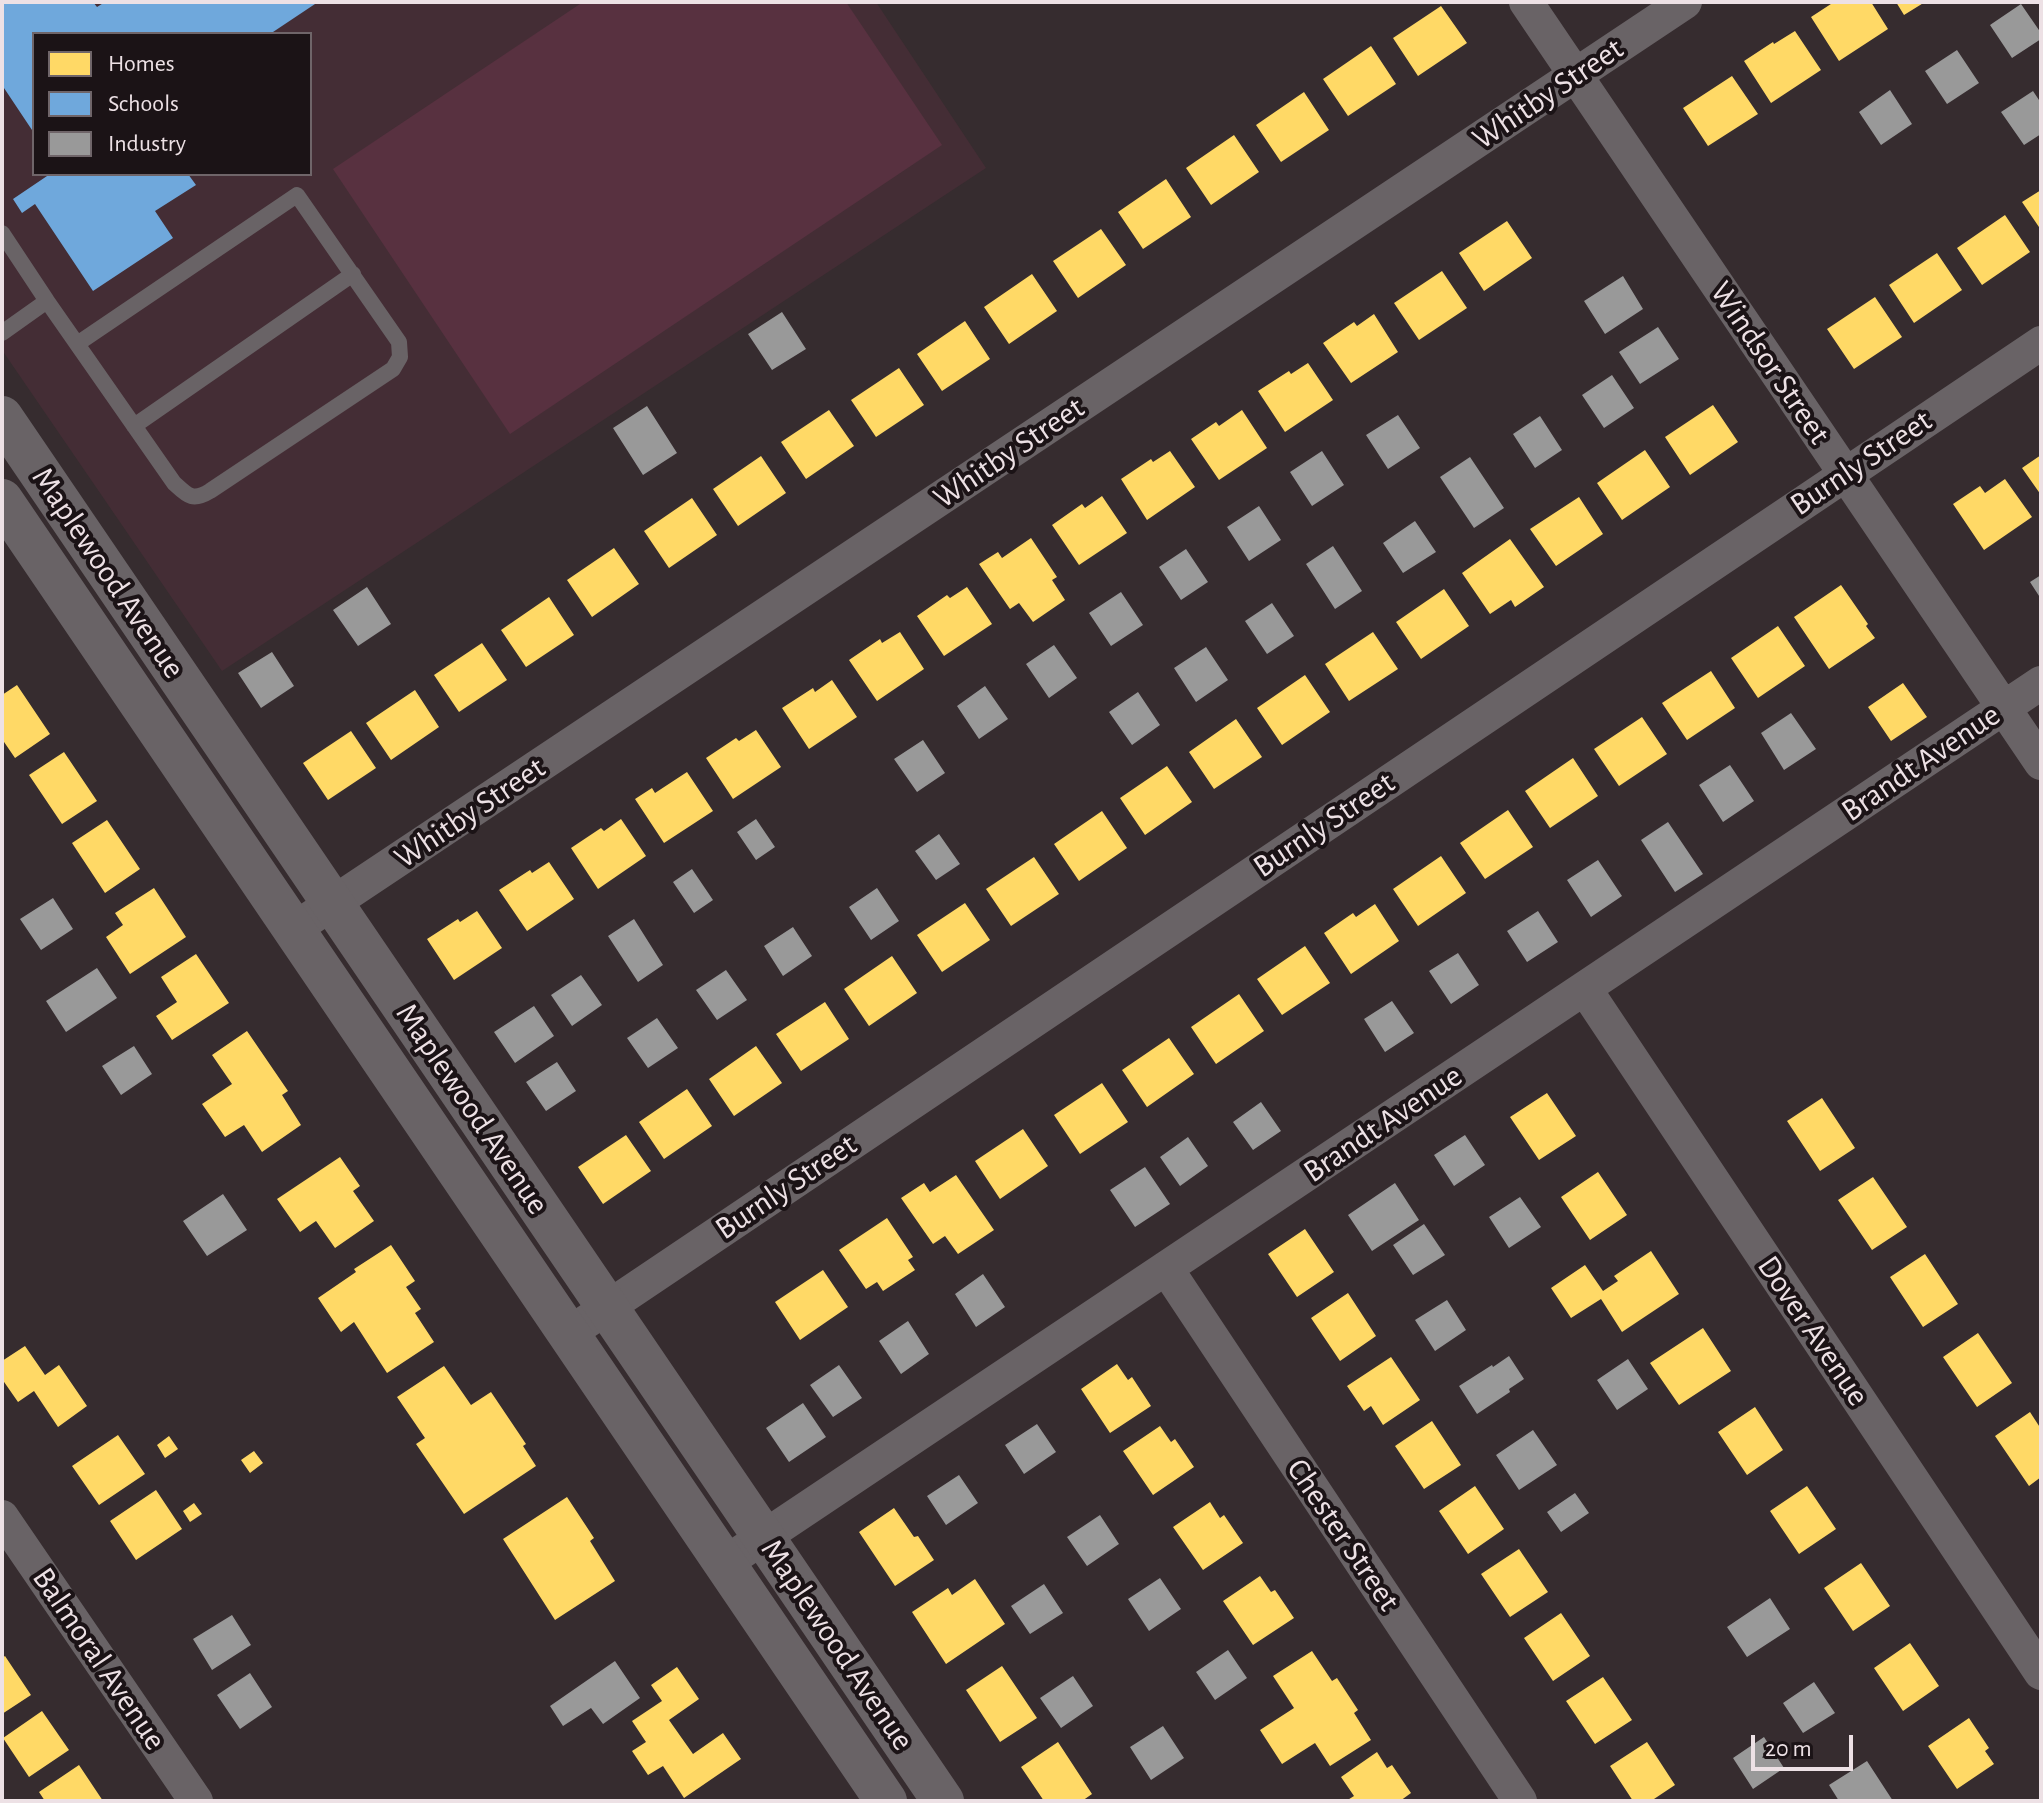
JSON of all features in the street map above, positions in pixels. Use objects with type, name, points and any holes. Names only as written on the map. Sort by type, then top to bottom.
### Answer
[{"type":"street","name":"Windsor Street","points":[[1526,2],[2041,763]]},
{"type":"street","name":"Whitby Street","points":[[294,929],[1685,2]]},
{"type":"street","name":"Burnly Street","points":[[568,1334],[2041,343]]},
{"type":"street","name":"Maplewood Avenue","points":[[2,417],[943,1801]]},
{"type":"street","name":"Maplewood Avenue","points":[[2,500],[886,1801]]},
{"type":"street","name":"Brandt Avenue","points":[[725,1563],[2041,683]]},
{"type":"street","name":"Dover Avenue","points":[[1585,989],[2041,1673]]},
{"type":"street","name":"Chester Street","points":[[1166,1268],[1520,1801]]},
{"type":"street","name":"Balmoral Avenue","points":[[2,1517],[196,1801]]},
{"type":"lane","points":[[2,233],[47,301],[134,426],[174,483],[187,496],[200,497],[393,369],[400,357],[399,342],[297,195],[77,344]]},
{"type":"lane","points":[[134,426],[353,274]]},
{"type":"lane","points":[[2,333],[47,301]]},
{"type":"shaded area","points":[[2,2],[876,2],[986,168],[222,671],[2,350]]},
{"type":"shaded area","points":[[583,2],[846,2],[942,145],[510,434],[333,169]]},
{"type":"building: Homes","points":[[1834,2],[1871,2],[1888,29],[1839,61],[1811,17]]},
{"type":"building: Homes","points":[[1896,2],[1925,2],[1904,15]]},
{"type":"building: Homes","points":[[1441,6],[1467,43],[1418,76],[1393,38]]},
{"type":"building: Homes","points":[[1795,31],[1821,70],[1771,103],[1744,61]]},
{"type":"building: Homes","points":[[1371,46],[1396,84],[1348,116],[1323,79]]},
{"type":"building: Homes","points":[[1732,76],[1758,114],[1708,146],[1683,108]]},
{"type":"building: Homes","points":[[1304,92],[1329,130],[1281,162],[1256,125]]},
{"type":"building: Homes","points":[[1234,135],[1259,172],[1211,205],[1186,168]]},
{"type":"building: Homes","points":[[1166,179],[1191,217],[1143,249],[1118,212]]},
{"type":"building: Homes","points":[[2041,190],[2041,230],[2022,202]]},
{"type":"building: Homes","points":[[2005,215],[2030,252],[1982,285],[1957,248]]},
{"type":"building: Homes","points":[[1507,221],[1532,258],[1484,291],[1459,253]]},
{"type":"building: Homes","points":[[1101,229],[1126,265],[1078,298],[1053,261]]},
{"type":"building: Homes","points":[[1937,253],[1962,290],[1914,323],[1889,285]]},
{"type":"building: Homes","points":[[1442,271],[1467,308],[1419,340],[1394,303]]},
{"type":"building: Homes","points":[[1032,274],[1057,311],[1009,344],[984,307]]},
{"type":"building: Homes","points":[[1875,297],[1902,337],[1854,369],[1827,329]]},
{"type":"building: Homes","points":[[1374,314],[1398,352],[1351,383],[1323,343],[1354,322],[1357,326]]},
{"type":"building: Homes","points":[[965,321],[990,359],[942,391],[917,354]]},
{"type":"building: Homes","points":[[1308,363],[1333,400],[1285,432],[1258,391]]},
{"type":"building: Homes","points":[[899,368],[924,405],[876,437],[851,400]]},
{"type":"building: Homes","points":[[1713,405],[1738,442],[1690,475],[1665,437]]},
{"type":"building: Homes","points":[[829,410],[854,446],[806,479],[781,442]]},
{"type":"building: Homes","points":[[1242,410],[1267,448],[1219,480],[1191,439],[1216,422],[1219,426]]},
{"type":"building: Homes","points":[[1645,450],[1670,487],[1622,520],[1597,483]]},
{"type":"building: Homes","points":[[1170,451],[1195,487],[1147,520],[1121,479],[1151,459],[1153,462]]},
{"type":"building: Homes","points":[[2041,455],[2041,495],[2022,468]]},
{"type":"building: Homes","points":[[761,456],[786,493],[738,526],[713,489]]},
{"type":"building: Homes","points":[[2005,479],[2032,517],[1984,550],[1953,504],[1980,486],[1985,493]]},
{"type":"building: Homes","points":[[1102,496],[1127,533],[1079,565],[1052,525],[1082,504],[1085,508]]},
{"type":"building: Homes","points":[[1579,497],[1603,534],[1556,566],[1530,529]]},
{"type":"building: Homes","points":[[692,498],[717,535],[669,568],[644,531]]},
{"type":"building: Homes","points":[[1031,538],[1057,577],[1052,580],[1065,600],[1033,622],[1019,603],[1010,609],[979,564],[998,552],[1002,558]]},
{"type":"building: Homes","points":[[1510,539],[1544,587],[1515,607],[1511,600],[1490,614],[1462,573]]},
{"type":"building: Homes","points":[[614,548],[639,584],[592,617],[567,580]]},
{"type":"building: Homes","points":[[1841,585],[1875,638],[1829,669],[1794,617]]},
{"type":"building: Homes","points":[[967,587],[992,624],[944,656],[917,616],[947,595],[950,598]]},
{"type":"building: Homes","points":[[1444,589],[1469,626],[1421,659],[1396,622]]},
{"type":"building: Homes","points":[[549,597],[574,635],[526,667],[501,630]]},
{"type":"building: Homes","points":[[1778,626],[1805,666],[1758,698],[1731,658]]},
{"type":"building: Homes","points":[[900,632],[924,669],[877,701],[849,660],[880,639],[882,643]]},
{"type":"building: Homes","points":[[1373,632],[1398,669],[1349,701],[1325,664]]},
{"type":"building: Homes","points":[[482,643],[507,680],[459,712],[434,675]]},
{"type":"building: Homes","points":[[1711,671],[1735,708],[1687,740],[1662,703]]},
{"type":"building: Homes","points":[[1305,675],[1330,712],[1282,745],[1257,708]]},
{"type":"building: Homes","points":[[832,680],[857,717],[809,749],[782,708]]},
{"type":"building: Homes","points":[[1903,683],[1927,717],[1891,741],[1868,707]]},
{"type":"building: Homes","points":[[17,685],[50,734],[15,758],[2,739],[2,695]]},
{"type":"building: Homes","points":[[415,690],[439,727],[391,760],[366,723]]},
{"type":"building: Homes","points":[[1642,717],[1667,754],[1619,786],[1594,749]]},
{"type":"building: Homes","points":[[1236,719],[1262,757],[1214,789],[1189,752]]},
{"type":"building: Homes","points":[[756,730],[781,767],[733,799],[706,758],[736,738],[739,741]]},
{"type":"building: Homes","points":[[351,731],[376,768],[328,800],[303,763]]},
{"type":"building: Homes","points":[[64,752],[97,801],[62,824],[29,775]]},
{"type":"building: Homes","points":[[1573,758],[1598,796],[1550,828],[1525,791]]},
{"type":"building: Homes","points":[[1167,766],[1192,802],[1145,835],[1120,798]]},
{"type":"building: Homes","points":[[687,772],[713,811],[664,843],[635,799],[652,788],[655,793]]},
{"type":"building: Homes","points":[[1508,810],[1533,847],[1485,879],[1460,843]]},
{"type":"building: Homes","points":[[1102,811],[1127,848],[1079,881],[1054,844]]},
{"type":"building: Homes","points":[[621,819],[646,856],[598,889],[571,848]]},
{"type":"building: Homes","points":[[107,820],[140,869],[105,893],[72,843]]},
{"type":"building: Homes","points":[[1441,856],[1466,893],[1418,926],[1393,889]]},
{"type":"building: Homes","points":[[1034,857],[1059,894],[1011,926],[986,889]]},
{"type":"building: Homes","points":[[549,862],[574,899],[527,931],[499,890]]},
{"type":"building: Homes","points":[[154,888],[186,937],[130,974],[106,937],[123,925],[115,913]]},
{"type":"building: Homes","points":[[965,903],[990,940],[942,972],[917,935]]},
{"type":"building: Homes","points":[[1375,904],[1399,941],[1351,974],[1324,933],[1353,913],[1356,917]]},
{"type":"building: Homes","points":[[477,911],[502,948],[454,980],[427,939]]},
{"type":"building: Homes","points":[[1305,946],[1330,983],[1282,1015],[1257,979]]},
{"type":"building: Homes","points":[[196,954],[229,1003],[172,1040],[156,1016],[177,1002],[161,977]]},
{"type":"building: Homes","points":[[892,956],[917,993],[869,1026],[844,989]]},
{"type":"building: Homes","points":[[1239,994],[1264,1031],[1216,1064],[1191,1027]]},
{"type":"building: Homes","points":[[825,1002],[849,1039],[801,1071],[776,1034]]},
{"type":"building: Homes","points":[[247,1031],[288,1091],[282,1095],[301,1125],[262,1152],[244,1125],[225,1137],[202,1104],[232,1084],[212,1055]]},
{"type":"building: Homes","points":[[1169,1038],[1194,1074],[1147,1107],[1122,1070]]},
{"type":"building: Homes","points":[[756,1046],[782,1083],[734,1116],[709,1079]]},
{"type":"building: Homes","points":[[1102,1083],[1128,1122],[1080,1154],[1054,1115]]},
{"type":"building: Homes","points":[[687,1089],[712,1126],[664,1159],[639,1122]]},
{"type":"building: Homes","points":[[1547,1093],[1576,1136],[1539,1160],[1510,1117]]},
{"type":"building: Homes","points":[[1822,1098],[1855,1148],[1820,1171],[1787,1121]]},
{"type":"building: Homes","points":[[1023,1129],[1048,1166],[1000,1199],[975,1161]]},
{"type":"building: Homes","points":[[626,1135],[651,1171],[603,1204],[578,1167]]},
{"type":"building: Homes","points":[[340,1157],[360,1186],[353,1191],[374,1221],[335,1248],[316,1221],[300,1232],[277,1199]]},
{"type":"building: Homes","points":[[1598,1172],[1627,1215],[1590,1240],[1561,1197]]},
{"type":"building: Homes","points":[[956,1175],[994,1230],[958,1254],[945,1236],[933,1244],[901,1198],[924,1183],[930,1192]]},
{"type":"building: Homes","points":[[1873,1177],[1907,1227],[1872,1250],[1838,1200]]},
{"type":"building: Homes","points":[[887,1218],[913,1257],[908,1260],[915,1270],[883,1291],[877,1282],[866,1289],[839,1250]]},
{"type":"building: Homes","points":[[1305,1229],[1334,1272],[1297,1297],[1268,1254]]},
{"type":"building: Homes","points":[[391,1245],[415,1281],[406,1287],[421,1309],[415,1313],[434,1342],[387,1373],[354,1322],[341,1332],[318,1298]]},
{"type":"building: Homes","points":[[1651,1251],[1679,1294],[1622,1332],[1601,1299],[1571,1318],[1551,1288],[1585,1265],[1603,1291],[1618,1281],[1614,1276]]},
{"type":"building: Homes","points":[[1925,1254],[1958,1304],[1923,1327],[1890,1277]]},
{"type":"building: Homes","points":[[823,1270],[848,1307],[800,1340],[775,1302]]},
{"type":"building: Homes","points":[[1348,1293],[1376,1336],[1340,1361],[1311,1318]]},
{"type":"building: Homes","points":[[1703,1328],[1731,1371],[1679,1405],[1650,1363]]},
{"type":"building: Homes","points":[[1978,1333],[2012,1383],[1977,1407],[1943,1357]]},
{"type":"building: Homes","points":[[25,1346],[45,1375],[59,1365],[87,1406],[58,1427],[34,1391],[18,1402],[2,1379],[2,1361]]},
{"type":"building: Homes","points":[[1391,1357],[1420,1400],[1383,1425],[1371,1406],[1364,1411],[1347,1386]]},
{"type":"building: Homes","points":[[1117,1364],[1128,1380],[1132,1377],[1151,1406],[1110,1433],[1081,1389]]},
{"type":"building: Homes","points":[[444,1366],[471,1405],[491,1392],[526,1444],[523,1446],[536,1466],[464,1514],[416,1444],[425,1438],[397,1397]]},
{"type":"building: Homes","points":[[1755,1407],[1783,1450],[1747,1475],[1718,1432]]},
{"type":"building: Homes","points":[[2030,1412],[2041,1429],[2041,1477],[2029,1486],[1995,1436]]},
{"type":"building: Homes","points":[[1432,1421],[1461,1465],[1424,1489],[1395,1446]]},
{"type":"building: Homes","points":[[1160,1426],[1171,1442],[1175,1439],[1194,1467],[1153,1495],[1123,1451]]},
{"type":"building: Homes","points":[[118,1435],[145,1474],[99,1505],[72,1466]]},
{"type":"building: Homes","points":[[169,1436],[178,1449],[165,1458],[157,1445]]},
{"type":"building: Homes","points":[[254,1451],[263,1463],[250,1473],[241,1460]]},
{"type":"building: Homes","points":[[1475,1486],[1504,1529],[1468,1554],[1439,1511]]},
{"type":"building: Homes","points":[[1807,1486],[1836,1529],[1799,1554],[1770,1511]]},
{"type":"building: Homes","points":[[156,1490],[182,1529],[136,1560],[110,1521]]},
{"type":"building: Homes","points":[[567,1497],[594,1538],[590,1541],[615,1581],[555,1620],[503,1539]]},
{"type":"building: Homes","points":[[1210,1502],[1220,1518],[1224,1515],[1243,1543],[1203,1570],[1173,1527]]},
{"type":"building: Homes","points":[[194,1503],[202,1514],[190,1522],[183,1511]]},
{"type":"building: Homes","points":[[894,1508],[934,1560],[895,1586],[859,1532]]},
{"type":"building: Homes","points":[[1519,1549],[1548,1592],[1510,1617],[1481,1574]]},
{"type":"building: Homes","points":[[1861,1563],[1890,1606],[1853,1631],[1824,1588]]},
{"type":"building: Homes","points":[[1260,1576],[1271,1592],[1275,1590],[1294,1618],[1253,1645],[1223,1601]]},
{"type":"building: Homes","points":[[975,1579],[1005,1624],[946,1664],[912,1612],[948,1588],[952,1595]]},
{"type":"building: Homes","points":[[1561,1613],[1590,1656],[1553,1681],[1524,1638]]},
{"type":"building: Homes","points":[[1910,1643],[1939,1686],[1903,1711],[1874,1668]]},
{"type":"building: Homes","points":[[1312,1651],[1332,1681],[1337,1678],[1358,1710],[1354,1713],[1371,1740],[1330,1766],[1315,1743],[1282,1764],[1260,1730],[1294,1708],[1273,1676]]},
{"type":"building: Homes","points":[[5,1656],[31,1695],[2,1714],[2,1658]]},
{"type":"building: Homes","points":[[1002,1666],[1037,1718],[1000,1742],[966,1690]]},
{"type":"building: Homes","points":[[677,1667],[699,1699],[669,1720],[693,1754],[723,1733],[741,1759],[684,1798],[663,1766],[648,1775],[632,1751],[646,1742],[632,1721],[662,1701],[651,1685]]},
{"type":"building: Homes","points":[[1603,1677],[1632,1720],[1595,1744],[1566,1701]]},
{"type":"building: Homes","points":[[42,1711],[69,1750],[29,1777],[3,1738]]},
{"type":"building: Homes","points":[[1969,1718],[1989,1748],[1985,1751],[1994,1764],[1957,1789],[1928,1746]]},
{"type":"building: Homes","points":[[1058,1742],[1092,1794],[1082,1801],[1044,1801],[1021,1767]]},
{"type":"building: Homes","points":[[1647,1742],[1675,1785],[1651,1801],[1633,1801],[1610,1766]]},
{"type":"building: Homes","points":[[1377,1752],[1387,1768],[1392,1765],[1411,1793],[1400,1801],[1346,1801],[1354,1796],[1341,1777]]},
{"type":"building: Homes","points":[[79,1765],[103,1801],[45,1801],[39,1792]]},
{"type":"building: Schools","points":[[2,2],[93,2],[97,7],[105,2],[318,2],[273,32],[32,32],[32,130],[2,85]]},
{"type":"building: Schools","points":[[47,176],[189,176],[196,185],[155,211],[173,238],[93,291],[35,204],[22,213],[13,199]]},
{"type":"building: Industry","points":[[2021,4],[2041,33],[2041,39],[2012,58],[1990,25]]},
{"type":"building: Industry","points":[[1957,50],[1979,83],[1947,104],[1925,71]]},
{"type":"building: Industry","points":[[1890,90],[1912,124],[1881,145],[1859,112]]},
{"type":"building: Industry","points":[[2033,91],[2041,103],[2041,134],[2024,145],[2001,112]]},
{"type":"building: Industry","points":[[1623,276],[1643,309],[1605,334],[1584,301]]},
{"type":"building: Industry","points":[[782,312],[806,349],[772,370],[748,334]]},
{"type":"building: Industry","points":[[1658,327],[1679,359],[1640,384],[1619,352]]},
{"type":"building: Industry","points":[[1612,375],[1634,408],[1604,428],[1582,395]]},
{"type":"building: Industry","points":[[647,406],[677,453],[643,475],[613,428]]},
{"type":"building: Industry","points":[[1398,415],[1420,448],[1388,469],[1366,435]]},
{"type":"building: Industry","points":[[1540,416],[1562,450],[1535,468],[1513,434]]},
{"type":"building: Industry","points":[[1322,451],[1344,485],[1312,506],[1290,472]]},
{"type":"building: Industry","points":[[1470,457],[1504,508],[1474,528],[1440,477]]},
{"type":"building: Industry","points":[[1259,506],[1281,540],[1249,561],[1227,527]]},
{"type":"building: Industry","points":[[1415,521],[1436,552],[1403,573],[1383,543]]},
{"type":"building: Industry","points":[[1333,546],[1362,591],[1335,609],[1306,564]]},
{"type":"building: Industry","points":[[1186,549],[1208,582],[1181,600],[1159,567]]},
{"type":"building: Industry","points":[[2041,575],[2041,599],[2030,582]]},
{"type":"building: Industry","points":[[367,587],[391,624],[358,646],[333,610]]},
{"type":"building: Industry","points":[[1121,592],[1143,625],[1111,646],[1089,613]]},
{"type":"building: Industry","points":[[1272,603],[1294,636],[1267,654],[1245,621]]},
{"type":"building: Industry","points":[[1054,645],[1077,678],[1049,698],[1026,664]]},
{"type":"building: Industry","points":[[1206,647],[1228,680],[1196,702],[1174,668]]},
{"type":"building: Industry","points":[[272,652],[294,686],[261,708],[238,673]]},
{"type":"building: Industry","points":[[985,686],[1008,719],[979,739],[957,706]]},
{"type":"building: Industry","points":[[1138,692],[1160,725],[1132,745],[1109,712]]},
{"type":"building: Industry","points":[[1791,713],[1816,749],[1784,770],[1761,733]]},
{"type":"building: Industry","points":[[923,740],[945,773],[917,792],[894,759]]},
{"type":"building: Industry","points":[[1730,765],[1754,801],[1723,822],[1699,785]]},
{"type":"building: Industry","points":[[756,819],[775,847],[756,860],[737,832]]},
{"type":"building: Industry","points":[[1668,822],[1703,874],[1675,892],[1641,840]]},
{"type":"building: Industry","points":[[939,834],[960,864],[936,880],[915,851]]},
{"type":"building: Industry","points":[[1598,860],[1622,896],[1591,917],[1567,880]]},
{"type":"building: Industry","points":[[692,869],[713,900],[694,913],[673,882]]},
{"type":"building: Industry","points":[[877,888],[899,921],[871,940],[849,907]]},
{"type":"building: Industry","points":[[53,898],[73,929],[41,950],[20,919]]},
{"type":"building: Industry","points":[[1538,911],[1558,942],[1527,962],[1507,931]]},
{"type":"building: Industry","points":[[634,919],[663,965],[638,982],[608,936]]},
{"type":"building: Industry","points":[[793,927],[812,956],[783,976],[764,946]]},
{"type":"building: Industry","points":[[1458,953],[1479,985],[1451,1004],[1429,971]]},
{"type":"building: Industry","points":[[97,968],[117,998],[66,1032],[46,1001]]},
{"type":"building: Industry","points":[[726,970],[747,1000],[717,1020],[696,990]]},
{"type":"building: Industry","points":[[581,975],[602,1005],[572,1026],[551,995]]},
{"type":"building: Industry","points":[[1392,1001],[1414,1033],[1385,1052],[1364,1019]]},
{"type":"building: Industry","points":[[534,1006],[554,1036],[515,1063],[494,1032]]},
{"type":"building: Industry","points":[[657,1018],[678,1048],[648,1068],[627,1038]]},
{"type":"building: Industry","points":[[134,1046],[152,1074],[121,1095],[102,1066]]},
{"type":"building: Industry","points":[[557,1062],[576,1091],[546,1111],[526,1082]]},
{"type":"building: Industry","points":[[1261,1102],[1281,1131],[1253,1150],[1233,1122]]},
{"type":"building: Industry","points":[[1465,1135],[1485,1165],[1454,1186],[1434,1155]]},
{"type":"building: Industry","points":[[1188,1137],[1208,1166],[1180,1186],[1160,1157]]},
{"type":"building: Industry","points":[[1145,1167],[1170,1204],[1135,1227],[1110,1190]]},
{"type":"building: Industry","points":[[1395,1183],[1419,1220],[1372,1251],[1348,1215]]},
{"type":"building: Industry","points":[[223,1194],[247,1230],[207,1256],[183,1221]]},
{"type":"building: Industry","points":[[1520,1197],[1541,1227],[1509,1248],[1489,1217]]},
{"type":"building: Industry","points":[[1424,1224],[1445,1255],[1413,1275],[1393,1245]]},
{"type":"building: Industry","points":[[983,1274],[1005,1307],[976,1327],[955,1294]]},
{"type":"building: Industry","points":[[1447,1300],[1466,1330],[1435,1351],[1415,1320]]},
{"type":"building: Industry","points":[[908,1321],[929,1354],[901,1374],[879,1341]]},
{"type":"building: Industry","points":[[1509,1356],[1524,1379],[1477,1414],[1459,1386]]},
{"type":"building: Industry","points":[[1628,1359],[1648,1389],[1617,1410],[1597,1380]]},
{"type":"building: Industry","points":[[839,1365],[862,1398],[833,1417],[810,1385]]},
{"type":"building: Industry","points":[[803,1403],[826,1437],[789,1462],[766,1428]]},
{"type":"building: Industry","points":[[1037,1424],[1056,1452],[1024,1474],[1005,1445]]},
{"type":"building: Industry","points":[[1533,1430],[1557,1465],[1519,1490],[1496,1455]]},
{"type":"building: Industry","points":[[959,1475],[978,1503],[946,1525],[927,1496]]},
{"type":"building: Industry","points":[[1575,1493],[1589,1513],[1561,1532],[1547,1512]]},
{"type":"building: Industry","points":[[1100,1515],[1119,1544],[1087,1566],[1067,1537]]},
{"type":"building: Industry","points":[[1160,1578],[1181,1609],[1149,1631],[1128,1599]]},
{"type":"building: Industry","points":[[1044,1584],[1063,1613],[1030,1634],[1011,1606]]},
{"type":"building: Industry","points":[[1770,1598],[1790,1629],[1747,1657],[1727,1627]]},
{"type":"building: Industry","points":[[232,1615],[251,1645],[212,1670],[193,1639]]},
{"type":"building: Industry","points":[[1228,1650],[1247,1678],[1215,1700],[1196,1672]]},
{"type":"building: Industry","points":[[615,1661],[640,1698],[603,1724],[591,1708],[563,1726],[550,1706]]},
{"type":"building: Industry","points":[[250,1673],[272,1707],[240,1729],[217,1695]]},
{"type":"building: Industry","points":[[1073,1676],[1093,1706],[1061,1728],[1040,1698]]},
{"type":"building: Industry","points":[[1814,1682],[1835,1713],[1803,1733],[1783,1703]]},
{"type":"building: Industry","points":[[1163,1726],[1184,1758],[1151,1780],[1130,1747]]},
{"type":"building: Industry","points":[[1764,1737],[1784,1768],[1753,1789],[1733,1758]]},
{"type":"building: Industry","points":[[1867,1761],[1893,1801],[1839,1801],[1829,1785]]}]
